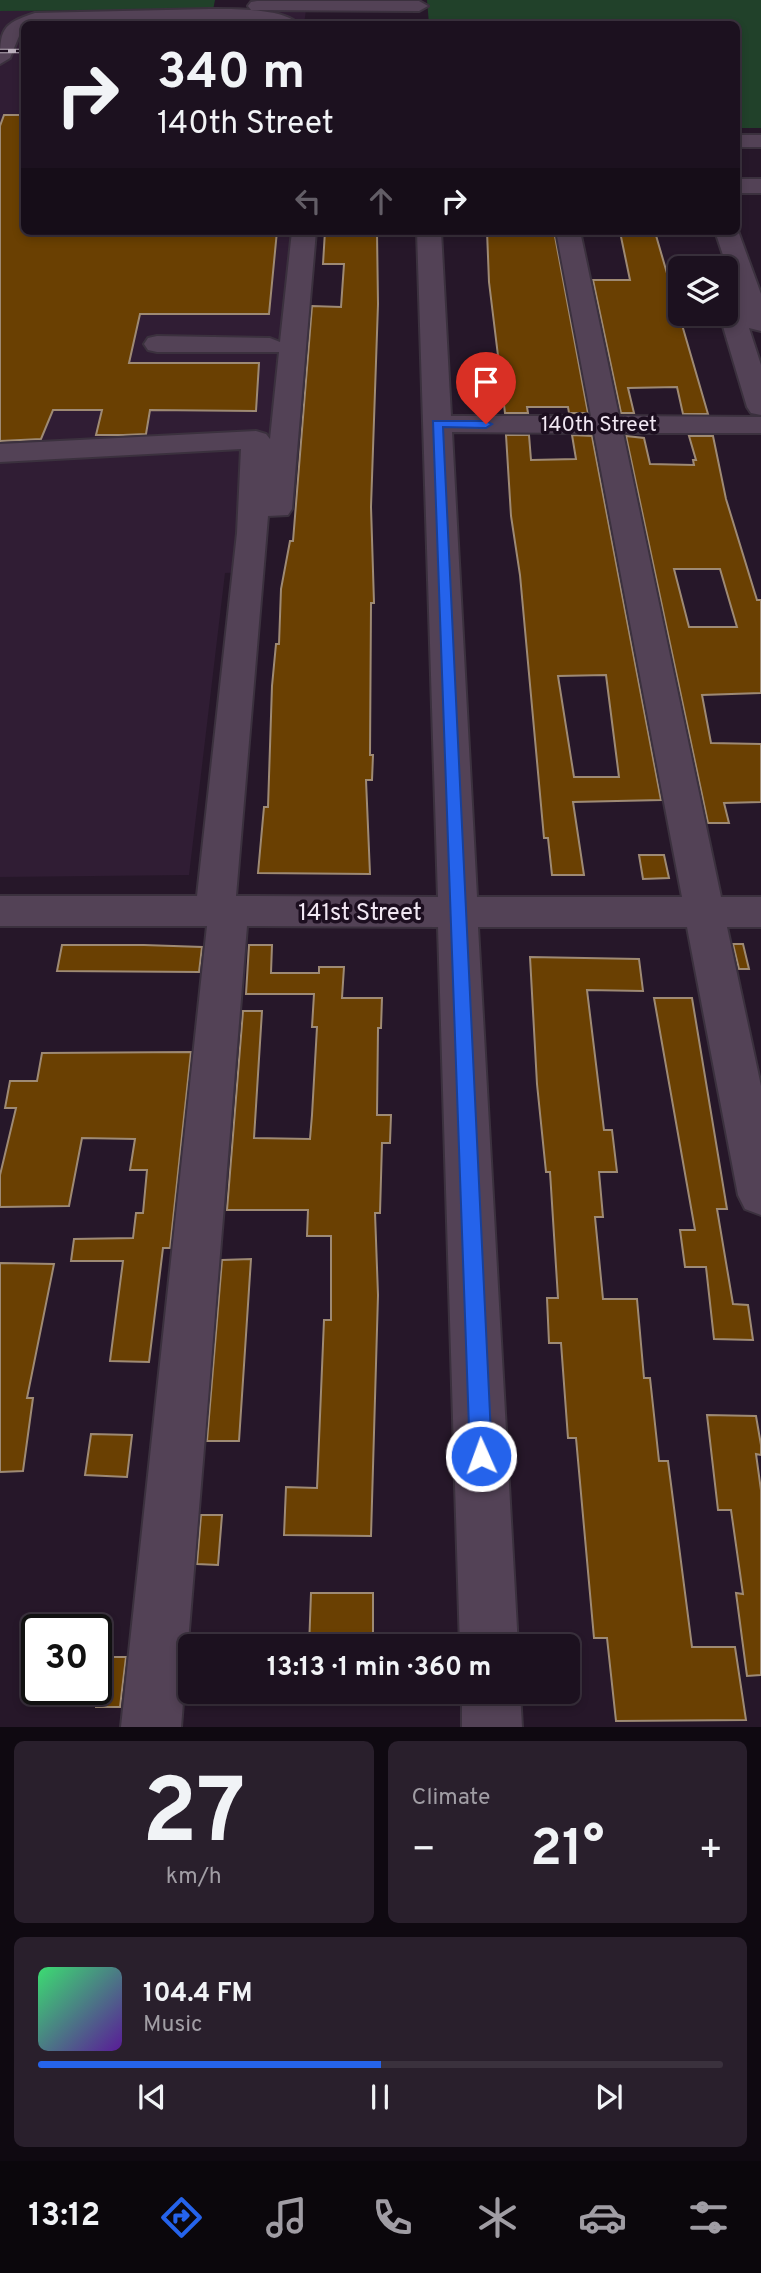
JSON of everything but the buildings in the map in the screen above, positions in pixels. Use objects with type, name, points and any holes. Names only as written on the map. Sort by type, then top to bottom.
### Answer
[{"type":"street","points":[[225,3],[309,10],[419,10]]},
{"type":"street","points":[[28,21],[41,17],[252,16],[275,21]]},
{"type":"street","points":[[0,58],[16,25],[21,23]]},
{"type":"street","points":[[740,133],[761,133]]},
{"type":"street","points":[[740,141],[761,141]]},
{"type":"street","points":[[740,186],[761,186]]},
{"type":"street","points":[[264,386],[282,235]]},
{"type":"street","points":[[151,1727],[227,912],[304,235]]},
{"type":"street","points":[[429,235],[488,1634]]},
{"type":"street","points":[[569,235],[761,1195]]},
{"type":"street","points":[[707,235],[713,256]]},
{"type":"street","points":[[728,235],[761,329]]},
{"type":"street","points":[[735,326],[761,407]]},
{"type":"street","points":[[157,344],[270,345]]},
{"type":"street","name":"140th Street","points":[[437,424],[761,425]]},
{"type":"street","points":[[0,453],[258,426],[227,912]]},
{"type":"street","name":"141st Street","points":[[0,911],[761,912]]},
{"type":"street","points":[[491,1704],[492,1727]]},
{"type":"shaded area","points":[[306,10],[304,21],[21,21],[21,235],[297,235],[264,571],[225,573],[189,875],[0,877],[0,11]]},
{"type":"green space","points":[[0,0],[215,0],[213,10],[0,11]]},
{"type":"green space","points":[[427,0],[761,0],[761,128],[740,128],[740,21],[429,21]]},
{"type":"railway","points":[[0,51],[21,51]]},
{"type":"route","points":[[481,1456],[437,424],[486,424]]}]
